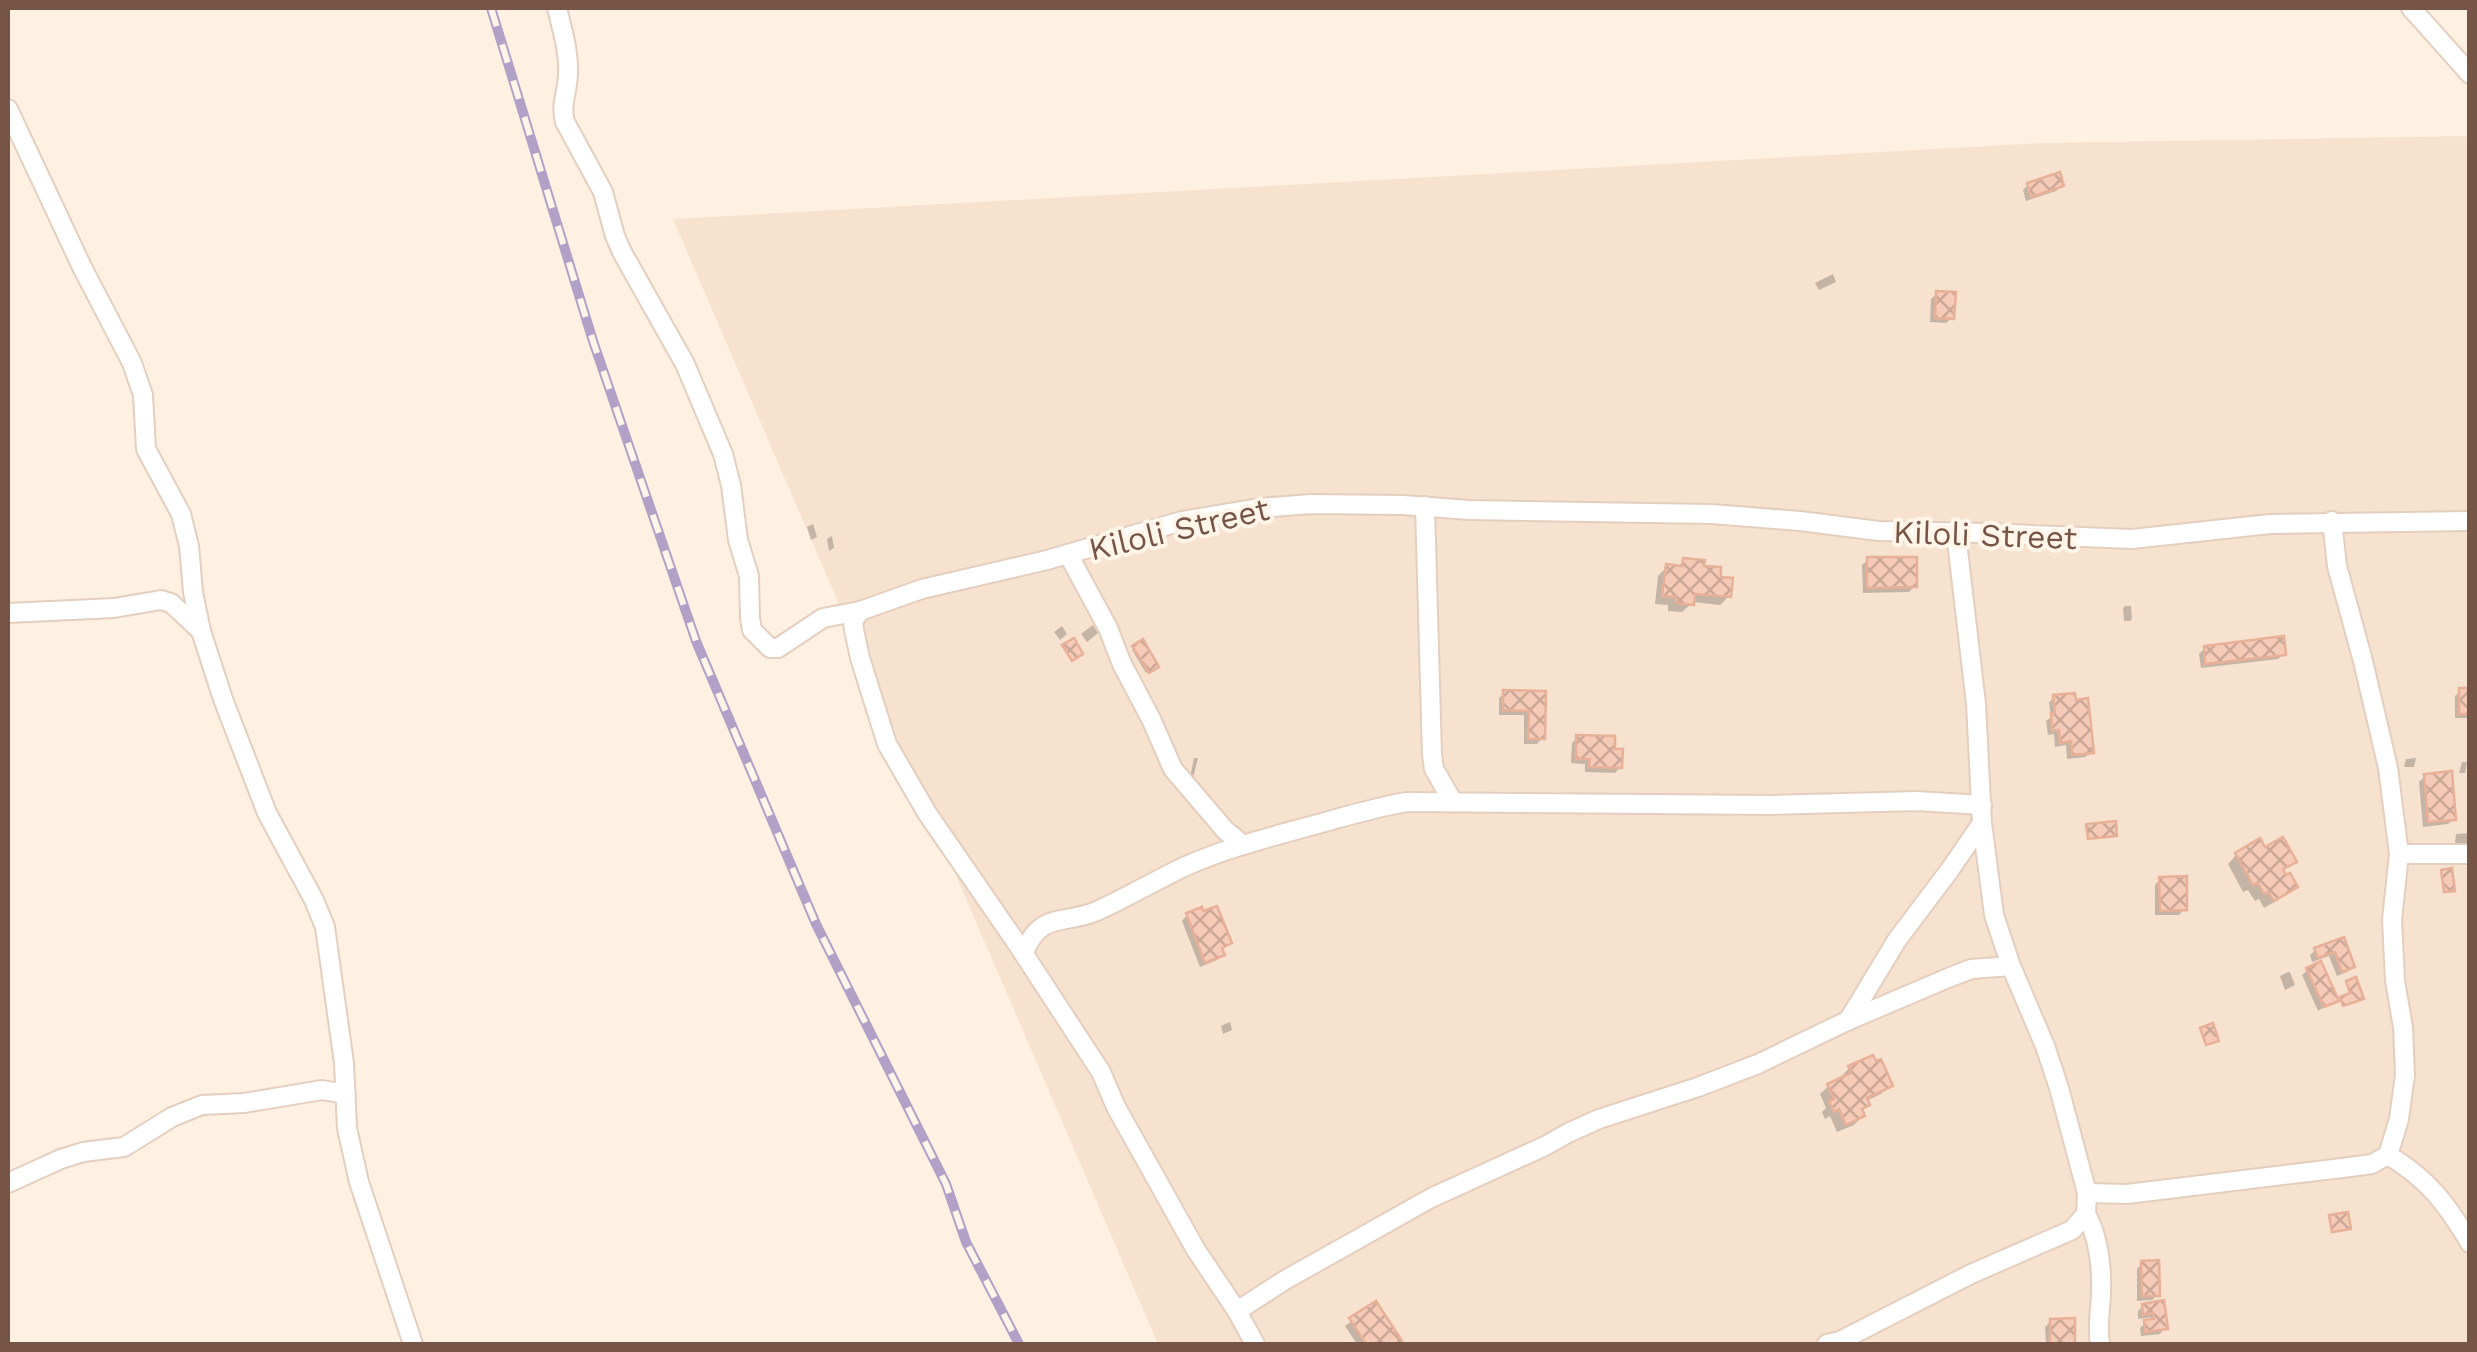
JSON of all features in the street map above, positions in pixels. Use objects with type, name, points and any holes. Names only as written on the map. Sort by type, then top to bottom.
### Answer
[{"type":"street","name":"Kiloli Street","points":[[557,8],[568,54],[562,111],[603,192],[622,252],[685,364],[724,454],[738,540],[749,576],[752,630],[770,648],[778,648],[823,618],[922,589],[1068,554],[1163,526],[1260,508],[1311,504],[1712,514],[1879,531],[2132,539],[2270,524],[2470,521]]},
{"type":"street","points":[[2411,8],[2470,74]]},
{"type":"street","points":[[8,109],[132,363],[142,394],[146,450],[181,514],[201,631],[223,699],[267,812],[325,927],[344,1063],[347,1128],[359,1182],[413,1344]]},
{"type":"street","points":[[1426,506],[1432,755],[1434,769],[1453,802]]},
{"type":"street","points":[[2087,1193],[2127,1194],[2350,1167],[2372,1164],[2388,1155],[2399,1120],[2405,1074],[2392,920],[2398,854],[2388,768],[2337,566],[2332,521]]},
{"type":"street","points":[[1956,533],[1994,915],[2055,1074],[2087,1193],[2086,1214],[2098,1246],[2100,1344]]},
{"type":"street","points":[[1068,554],[1108,628],[1173,770],[1243,845]]},
{"type":"street","points":[[8,614],[114,608],[161,600],[171,603],[201,631]]},
{"type":"street","points":[[860,610],[854,630],[884,738],[927,813],[1101,1072],[1116,1107],[1196,1250],[1256,1344]]},
{"type":"street","points":[[1024,953],[1035,932],[1045,924],[1100,910],[1188,865],[1243,845],[1406,802],[1772,805],[1917,801],[1982,814]]},
{"type":"street","points":[[1848,1021],[1897,940],[1949,872],[1982,814]]},
{"type":"street","points":[[2398,854],[2470,854]]},
{"type":"street","points":[[1237,1311],[1366,1234],[1473,1177],[1599,1119],[1698,1088],[1758,1064],[1971,969],[2011,966]]},
{"type":"street","points":[[8,1183],[60,1159],[124,1147],[172,1117],[202,1105],[244,1103],[322,1090],[346,1094]]},
{"type":"street","points":[[2388,1155],[2427,1182],[2470,1243]]},
{"type":"street","points":[[1837,1343],[1971,1274],[2072,1230],[2086,1214]]},
{"type":"shaded area","points":[[2469,136],[2469,1344],[1158,1344],[673,219],[2043,143]]},
{"type":"building","points":[[2060,172],[2064,186],[2031,197],[2027,183]]},
{"type":"building","points":[[1936,291],[1956,292],[1954,319],[1935,318]]},
{"type":"building","points":[[1867,557],[1917,557],[1917,587],[1867,588]]},
{"type":"building","points":[[1683,558],[1705,560],[1704,566],[1721,567],[1721,577],[1733,578],[1731,597],[1695,594],[1694,605],[1662,596],[1666,564],[1682,566]]},
{"type":"building","points":[[2284,636],[2286,655],[2205,664],[2204,646]]},
{"type":"building","points":[[1074,638],[1083,654],[1072,661],[1062,645]]},
{"type":"building","points":[[1143,639],[1159,667],[1149,673],[1132,646]]},
{"type":"building","points":[[2459,688],[2470,688],[2470,714],[2459,714]]},
{"type":"building","points":[[1503,690],[1546,691],[1545,739],[1528,739],[1529,711],[1503,710]]},
{"type":"building","points":[[2075,693],[2076,700],[2088,698],[2094,753],[2072,755],[2071,741],[2060,743],[2059,730],[2052,730],[2053,695]]},
{"type":"building","points":[[1576,735],[1615,736],[1615,749],[1623,749],[1622,768],[1589,767],[1590,759],[1576,759]]},
{"type":"building","points":[[2452,771],[2456,820],[2428,822],[2424,774]]},
{"type":"building","points":[[2116,821],[2117,836],[2088,839],[2086,824]]},
{"type":"building","points":[[2283,837],[2297,862],[2283,869],[2298,887],[2274,901],[2258,883],[2253,885],[2235,853],[2260,838],[2265,847]]},
{"type":"building","points":[[2452,868],[2455,891],[2444,892],[2441,870]]},
{"type":"building","points":[[2187,876],[2187,910],[2160,911],[2159,877]]},
{"type":"building","points":[[1217,906],[1232,943],[1222,948],[1225,955],[1205,963],[1186,913]]},
{"type":"building","points":[[2344,937],[2355,967],[2342,972],[2335,952],[2318,958],[2314,948]]},
{"type":"building","points":[[2321,961],[2339,1001],[2324,1007],[2306,968]]},
{"type":"building","points":[[2356,977],[2364,999],[2343,1006],[2340,997],[2350,993],[2346,981]]},
{"type":"building","points":[[2213,1023],[2219,1041],[2206,1045],[2200,1028]]},
{"type":"building","points":[[1873,1055],[1876,1061],[1881,1059],[1893,1086],[1867,1098],[1870,1105],[1862,1109],[1865,1116],[1846,1125],[1839,1109],[1834,1112],[1829,1101],[1834,1099],[1827,1084],[1851,1073],[1848,1066]]},
{"type":"building","points":[[2348,1212],[2351,1229],[2332,1232],[2329,1215]]},
{"type":"building","points":[[2159,1260],[2160,1296],[2142,1296],[2141,1261]]},
{"type":"building","points":[[2164,1300],[2168,1329],[2145,1332],[2144,1320],[2154,1319],[2153,1313],[2143,1315],[2142,1304]]},
{"type":"building","points":[[1376,1301],[1404,1344],[1366,1344],[1349,1318]]},
{"type":"building","points":[[2075,1318],[2075,1344],[2050,1344],[2050,1319]]},
{"type":"railway","points":[[491,8],[593,341],[696,641],[816,924],[946,1184],[966,1242],[1019,1344]]}]
